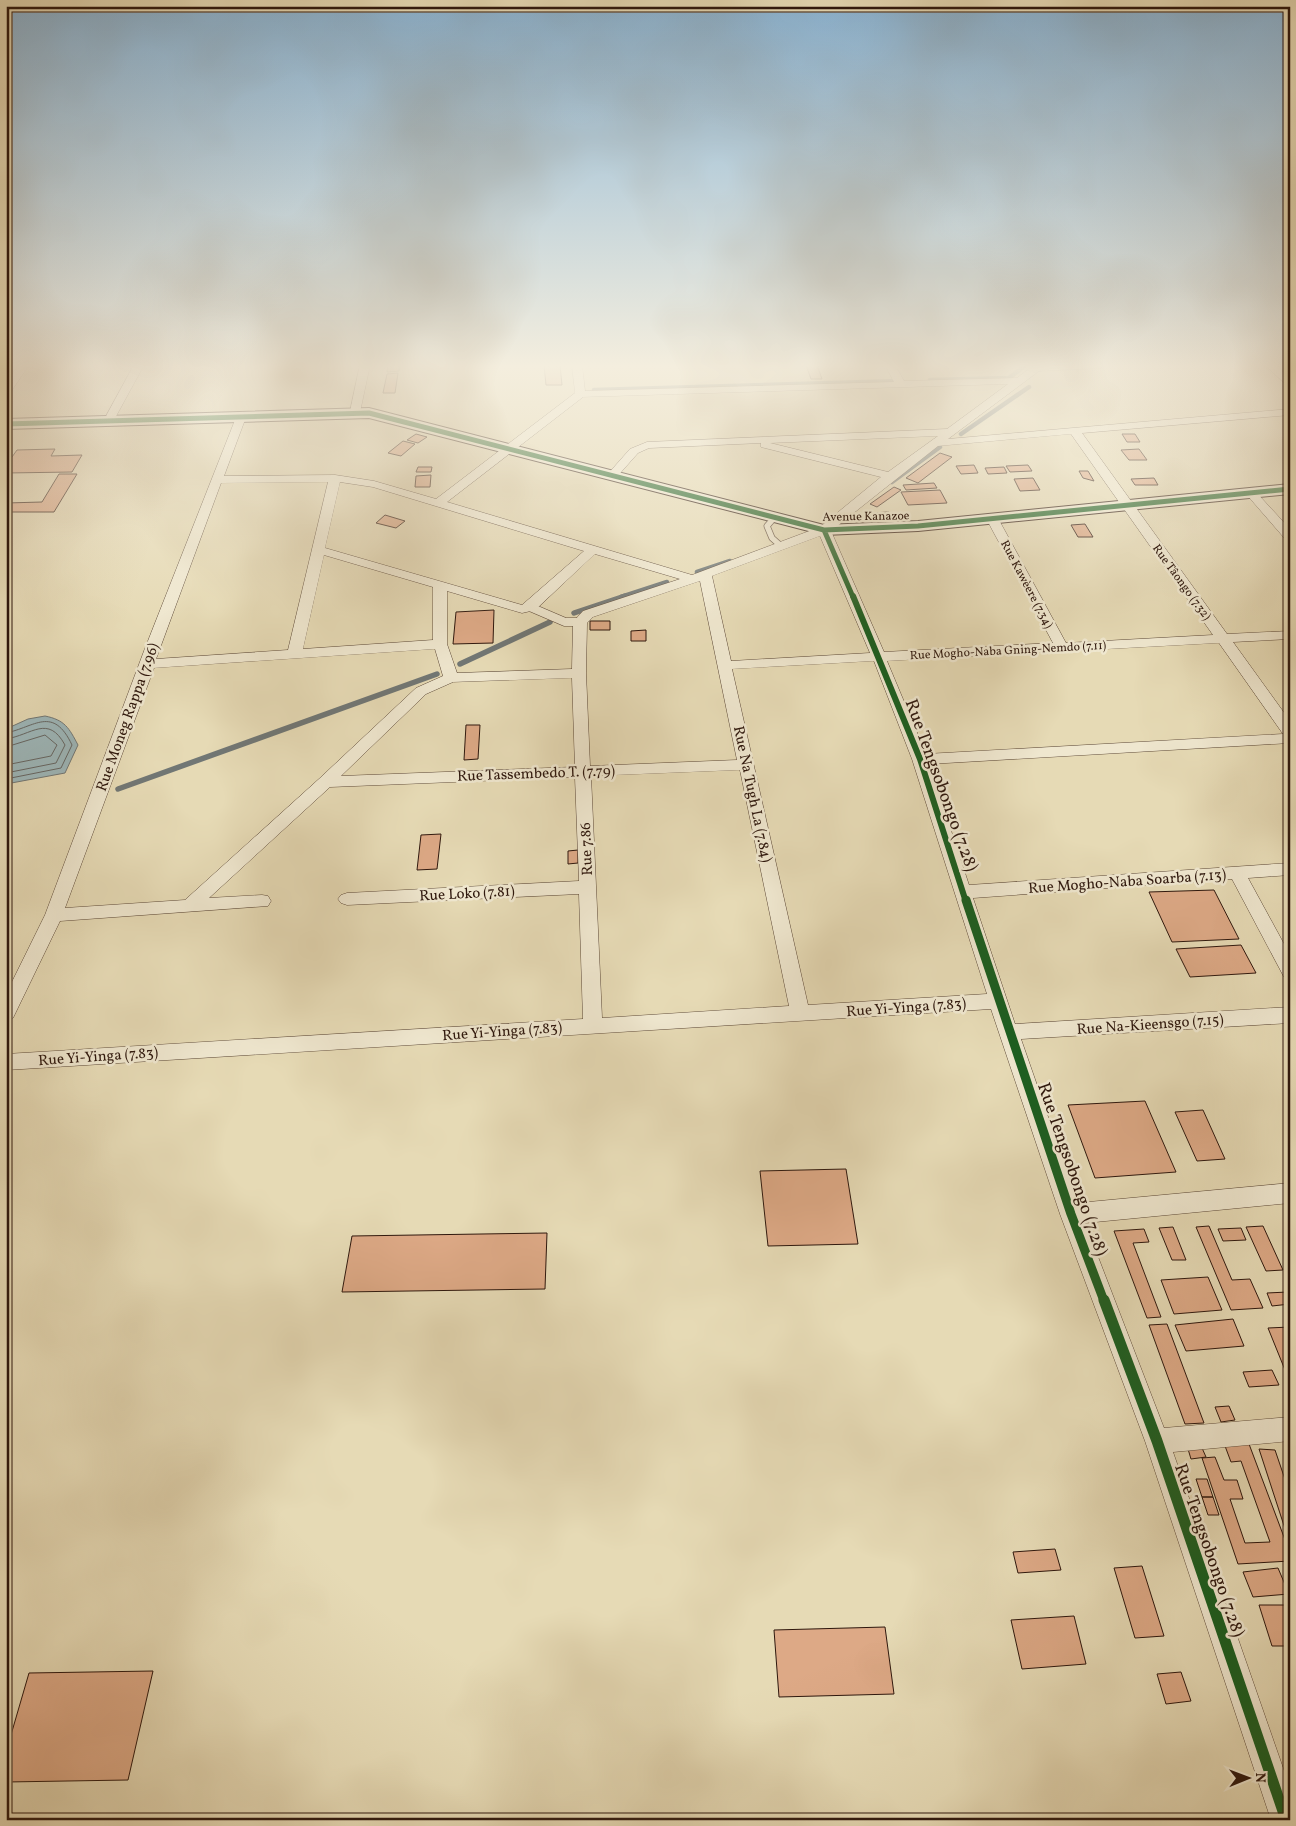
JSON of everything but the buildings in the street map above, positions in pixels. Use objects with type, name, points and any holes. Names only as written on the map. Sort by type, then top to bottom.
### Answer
[{"type":"street","name":"Rue Moneg Rappa (7.96)","points":[[6,1013],[54,915],[148,664],[151,651],[228,450]]},
{"type":"street","points":[[439,502],[508,450]]},
{"type":"street","name":"Avenue Kanazoe","points":[[509,450],[824,530],[918,526],[993,520],[1290,489]]},
{"type":"street","points":[[611,477],[636,450]]},
{"type":"street","points":[[787,450],[890,476]]},
{"type":"street","points":[[580,622],[588,614],[699,577],[824,530],[924,450]]},
{"type":"street","name":"Rue Tâongo (7.32)","points":[[1088,450],[1290,732]]},
{"type":"street","points":[[216,480],[335,478],[374,484],[439,502],[591,551],[699,577]]},
{"type":"street","points":[[295,652],[335,478]]},
{"type":"street","points":[[1251,493],[1290,537]]},
{"type":"street","name":"Rue Kawèere (7.34)","points":[[993,520],[1062,648]]},
{"type":"street","name":"Rue Tengsobongo (7.28)","points":[[824,530],[880,657],[920,759],[998,1001],[1071,1214],[1157,1441],[1286,1820]]},
{"type":"street","points":[[319,550],[518,608],[530,607],[591,551]]},
{"type":"street","name":"Rue Na Tugh La (7.84)","points":[[699,577],[726,665],[800,1013]]},
{"type":"street","points":[[440,586],[440,644],[451,678]]},
{"type":"street","name":"Rue 7.86","points":[[580,622],[579,673],[593,1025]]},
{"type":"street","name":"Rue Mogho-Naba Gning-Nemdo (7.11)","points":[[726,665],[1290,636]]},
{"type":"street","points":[[148,664],[295,652],[440,644]]},
{"type":"street","points":[[190,905],[326,782],[421,691],[451,678],[579,673]]},
{"type":"street","points":[[920,759],[1290,738]]},
{"type":"street","name":"Rue Tassembedo T. (7.79)","points":[[326,782],[746,765]]},
{"type":"street","name":"Rue Mogho-Naba Soarba (7.13)","points":[[964,892],[1290,869]]},
{"type":"street","points":[[1237,873],[1290,972]]},
{"type":"street","name":"Rue Loko (7.81)","points":[[347,899],[588,887]]},
{"type":"street","points":[[54,915],[262,901]]},
{"type":"street","name":"Rue Yi-Yinga (7.83)","points":[[6,1062],[998,1001]]},
{"type":"street","name":"Rue Na-Kieensgo (7.15)","points":[[1010,1032],[1290,1015]]},
{"type":"street","points":[[1071,1214],[1290,1193]]},
{"type":"street","points":[[1157,1441],[1290,1429]]},
{"type":"lane","points":[[774,518],[767,526],[768,531],[781,546]]},
{"type":"lane","points":[[530,607],[564,622],[580,622]]},
{"type":"water","points":[[45,716],[62,722],[78,745],[65,773],[6,784],[6,729],[28,719]]},
{"type":"waterway","points":[[892,482],[936,450]]},
{"type":"waterway","points":[[697,572],[730,561]]},
{"type":"waterway","points":[[621,597],[667,582]]},
{"type":"waterway","points":[[574,613],[625,596]]},
{"type":"waterway","points":[[460,664],[550,622]]},
{"type":"waterway","points":[[118,789],[437,674]]},
{"type":"cycle path","points":[[514,450],[824,530],[918,526],[1290,489]]},
{"type":"cycle path","points":[[824,530],[879,657],[920,759],[998,1001],[1071,1214],[1157,1441],[1286,1820]]}]
